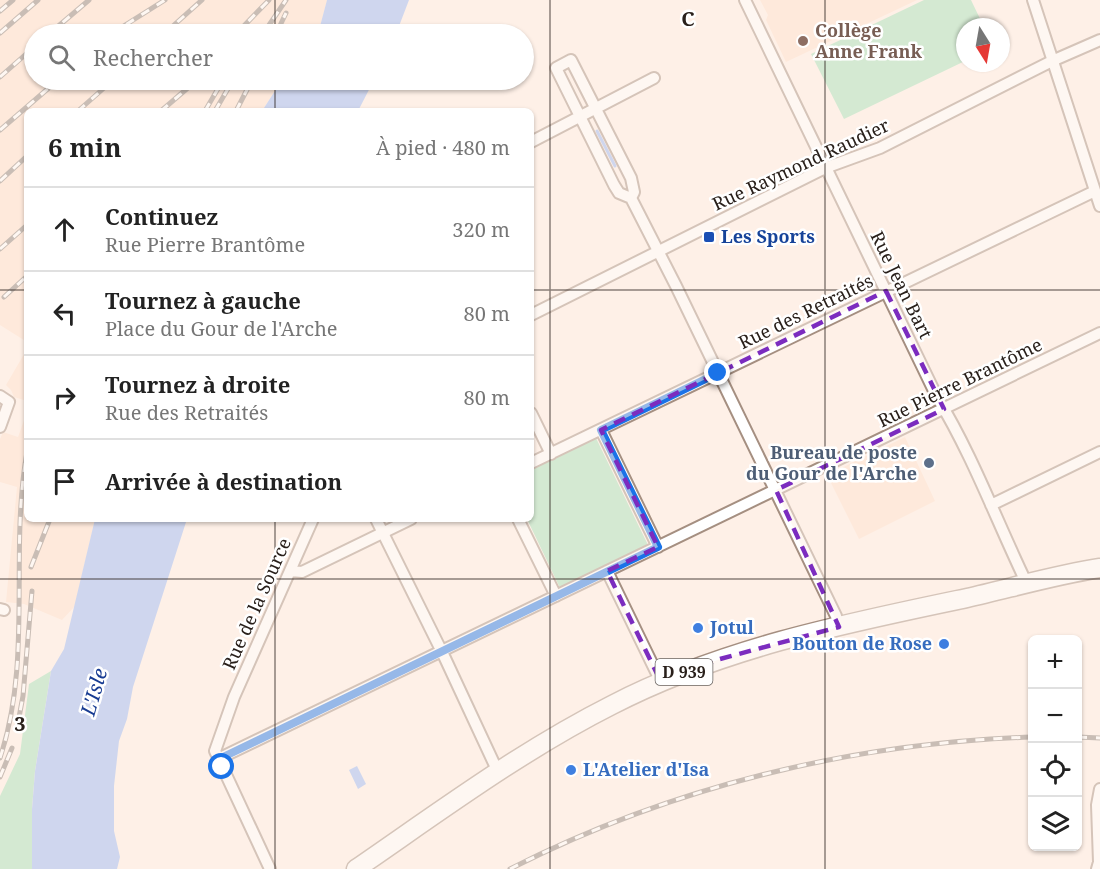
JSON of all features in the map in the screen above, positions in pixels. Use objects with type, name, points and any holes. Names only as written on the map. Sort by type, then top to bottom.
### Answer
[{"type":"main road","name":"D 939","points":[[356,869],[498,772],[611,705],[661,682],[720,659],[839,627],[1100,568]]},
{"type":"street","name":"Rue Jean Bart","points":[[745,0],[1027,584]]},
{"type":"street","points":[[1033,0],[1100,206]]},
{"type":"street","name":"Rue Raymond Raudier","points":[[534,313],[825,168],[880,148],[1052,61],[1100,40]]},
{"type":"street","points":[[631,198],[634,192],[630,176],[571,60],[556,68],[614,185],[620,193],[631,198],[658,251],[776,490],[836,616],[839,627]]},
{"type":"street","points":[[534,140],[654,78]]},
{"type":"street","points":[[614,185],[615,178],[619,175],[630,176]]},
{"type":"street","name":"Rue des Retraités","points":[[534,462],[1095,190]]},
{"type":"street","name":"Rue Pierre Brantôme","points":[[219,759],[1100,333]]},
{"type":"street","points":[[0,426],[5,399]]},
{"type":"street","points":[[534,419],[551,454]]},
{"type":"street","points":[[601,430],[658,547]]},
{"type":"street","points":[[989,502],[1100,452]]},
{"type":"street","name":"Rue de la Source","points":[[219,759],[215,751],[232,703],[312,522]]},
{"type":"street","points":[[376,522],[498,772]]},
{"type":"street","points":[[290,571],[302,572],[405,522]]},
{"type":"street","points":[[519,522],[556,596]]},
{"type":"street","points":[[607,571],[661,682]]},
{"type":"street","points":[[219,759],[270,869]]},
{"type":"street","points":[[1097,869],[1099,862],[1097,805],[1100,789]]},
{"type":"highlighted area","points":[[886,291],[944,409],[776,490],[839,627],[720,659],[661,682],[607,571],[658,547],[601,430]]},
{"type":"shaded area","points":[[0,0],[327,0],[321,24],[24,24],[24,90],[276,90],[264,108],[24,108],[24,340],[0,325]]},
{"type":"shaded area","name":"Collège Anne Frank","points":[[760,0],[917,0],[786,62],[766,20],[768,15]]},
{"type":"shaded area","points":[[24,354],[24,400],[14,397],[6,385]]},
{"type":"shaded area","points":[[24,420],[24,522],[94,522],[75,606],[62,620],[24,604],[6,602],[17,487],[0,482],[0,439],[3,432],[18,437]]},
{"type":"shaded area","points":[[905,437],[935,501],[859,539],[827,475]]},
{"type":"green space","points":[[924,0],[971,0],[980,18],[956,18],[956,65],[844,119],[811,54]]},
{"type":"green space","points":[[596,438],[648,545],[560,588],[528,522],[534,522],[534,469]]},
{"type":"green space","points":[[51,671],[35,771],[32,809],[32,869],[0,869],[0,796],[20,754],[29,684]]},
{"type":"water","points":[[327,0],[409,0],[400,24],[321,24]]},
{"type":"water","points":[[276,90],[369,90],[360,108],[264,108]]},
{"type":"water","name":"L'Isle","points":[[94,522],[186,522],[133,687],[127,719],[119,741],[114,786],[114,831],[120,857],[117,869],[32,869],[32,809],[35,771],[51,671],[64,649]]},
{"type":"water","points":[[357,766],[366,784],[358,789],[349,770]]},
{"type":"waterway","points":[[597,131],[615,166]]},
{"type":"railway","points":[[0,11],[13,0]]},
{"type":"railway","points":[[0,33],[38,0]]},
{"type":"railway","points":[[61,24],[89,0]]},
{"type":"railway","points":[[127,24],[165,0]]},
{"type":"railway","points":[[175,24],[202,0]]},
{"type":"railway","points":[[246,24],[269,0]]},
{"type":"railway","points":[[270,24],[286,0]]},
{"type":"railway","points":[[281,24],[286,13]]},
{"type":"railway","points":[[0,77],[24,56]]},
{"type":"railway","points":[[26,108],[46,90]]},
{"type":"railway","points":[[81,108],[102,90]]},
{"type":"railway","points":[[164,108],[185,90]]},
{"type":"railway","points":[[207,108],[217,90]]},
{"type":"railway","points":[[217,108],[227,90]]},
{"type":"railway","points":[[238,108],[247,90]]},
{"type":"railway","points":[[0,130],[24,109]]},
{"type":"railway","points":[[0,181],[24,159]]},
{"type":"railway","points":[[0,249],[24,228]]},
{"type":"railway","points":[[4,297],[24,279]]},
{"type":"railway","points":[[0,758],[10,721],[16,683],[20,528],[24,475]]},
{"type":"railway","points":[[31,567],[49,522]]},
{"type":"railway","points":[[17,728],[23,696],[32,591]]},
{"type":"railway","points":[[510,869],[571,840],[634,815],[764,774],[897,749],[964,741],[1028,737]]},
{"type":"railway","points":[[1082,737],[1100,738]]},
{"type":"railway","points":[[0,777],[12,748]]},
{"type":"place","name":"Collège Anne Frank","points":[[803,41]]},
{"type":"place","name":"Les Sports","points":[[709,237]]},
{"type":"place","name":"Bureau de poste du Gour de l'Arche","points":[[929,463]]},
{"type":"place","name":"Jotul","points":[[698,628]]},
{"type":"place","name":"Bouton de Rose","points":[[944,644]]},
{"type":"place","name":"L'Atelier d'Isa","points":[[571,770]]},
{"type":"route","points":[[222,767],[219,759],[658,547],[601,430],[718,373]]}]
